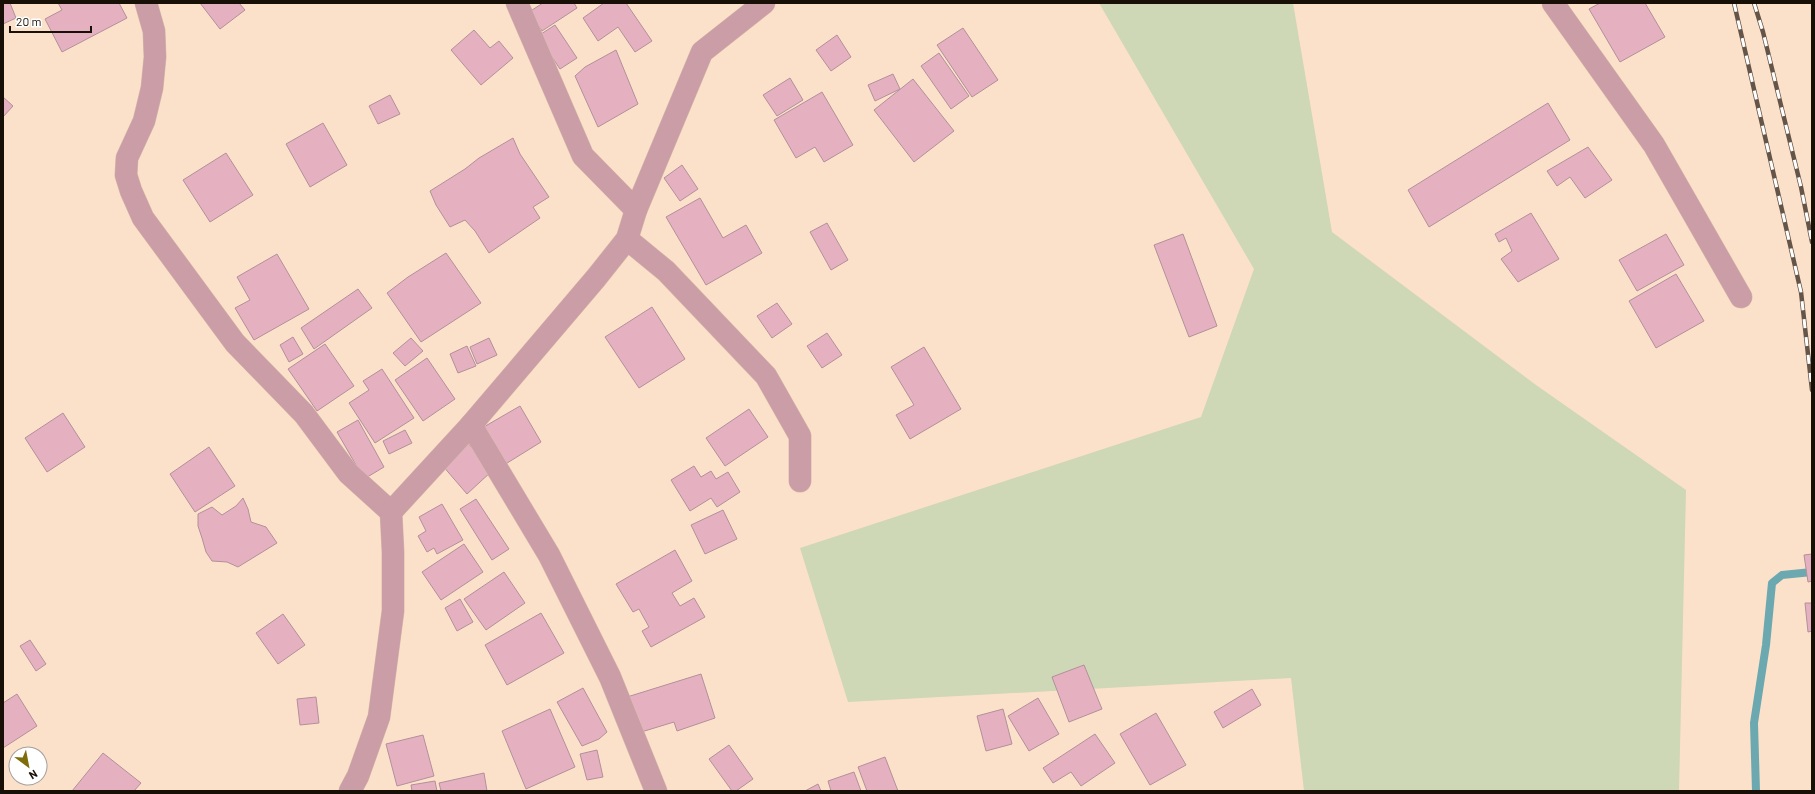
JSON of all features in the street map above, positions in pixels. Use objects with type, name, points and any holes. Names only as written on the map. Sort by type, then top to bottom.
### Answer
[{"type":"street","points":[[146,3],[154,31],[155,57],[152,88],[144,121],[126,158],[126,175],[131,191],[143,218],[235,343],[304,414],[348,472],[391,512],[393,611],[380,717],[358,776],[350,791]]},
{"type":"street","points":[[517,3],[583,156],[636,210]]},
{"type":"street","points":[[391,512],[471,425],[596,278],[627,239],[636,210],[702,52],[764,3]]},
{"type":"street","points":[[1553,3],[1654,145],[1741,296]]},
{"type":"street","points":[[627,239],[666,271],[766,376],[800,436],[800,481]]},
{"type":"street","points":[[471,425],[549,555],[610,677],[656,791]]},
{"type":"green space","points":[[1099,3],[1293,3],[1332,232],[1536,385],[1686,490],[1679,791],[1304,791],[1291,678],[848,702],[800,548],[1201,417],[1254,269]]},
{"type":"building","points":[[3,3],[10,3],[16,18],[3,24]]},
{"type":"building","points":[[58,3],[119,3],[127,18],[62,52],[45,19],[62,10]]},
{"type":"building","points":[[200,3],[239,3],[245,10],[220,29]]},
{"type":"building","points":[[543,3],[574,3],[577,8],[542,31],[529,12]]},
{"type":"building","points":[[604,3],[626,3],[652,41],[635,52],[618,27],[598,41],[583,18]]},
{"type":"building","points":[[1600,3],[1645,3],[1665,37],[1620,62],[1589,9]]},
{"type":"building","points":[[555,25],[577,58],[560,69],[538,36]]},
{"type":"building","points":[[963,28],[998,80],[972,97],[937,45]]},
{"type":"building","points":[[474,30],[490,48],[499,41],[513,58],[481,85],[451,50]]},
{"type":"building","points":[[837,35],[851,57],[831,71],[816,50]]},
{"type":"building","points":[[616,50],[638,104],[598,127],[575,76],[585,67]]},
{"type":"building","points":[[939,53],[969,96],[951,109],[921,66]]},
{"type":"building","points":[[893,74],[900,89],[875,101],[868,85]]},
{"type":"building","points":[[790,78],[803,100],[777,116],[763,95]]},
{"type":"building","points":[[913,79],[954,131],[914,162],[874,110]]},
{"type":"building","points":[[822,92],[853,145],[824,162],[815,147],[796,158],[774,120]]},
{"type":"building","points":[[390,95],[400,114],[378,124],[369,106]]},
{"type":"building","points":[[3,97],[13,106],[3,117]]},
{"type":"building","points":[[1548,103],[1570,140],[1429,227],[1408,190]]},
{"type":"building","points":[[323,123],[347,165],[310,187],[286,144]]},
{"type":"building","points":[[513,138],[520,154],[549,197],[533,207],[540,218],[489,253],[475,231],[465,220],[450,227],[436,205],[430,191],[465,169],[479,158]]},
{"type":"building","points":[[1588,147],[1612,180],[1585,198],[1570,177],[1557,186],[1547,171]]},
{"type":"building","points":[[226,153],[253,195],[210,222],[183,180]]},
{"type":"building","points":[[682,165],[698,189],[680,201],[664,178]]},
{"type":"building","points":[[700,198],[723,238],[746,225],[762,253],[706,285],[666,217]]},
{"type":"building","points":[[1531,213],[1559,259],[1518,282],[1501,259],[1512,251],[1506,238],[1499,242],[1495,234]]},
{"type":"building","points":[[827,223],[848,260],[831,270],[810,232]]},
{"type":"building","points":[[1183,234],[1217,326],[1189,337],[1154,245]]},
{"type":"building","points":[[1666,234],[1684,265],[1637,291],[1619,260]]},
{"type":"building","points":[[446,253],[481,303],[421,342],[387,293],[408,277]]},
{"type":"building","points":[[277,254],[309,309],[254,340],[235,308],[250,300],[237,277]]},
{"type":"building","points":[[1676,274],[1704,321],[1656,348],[1629,301]]},
{"type":"building","points":[[358,289],[372,308],[314,349],[301,328]]},
{"type":"building","points":[[777,303],[792,324],[772,338],[757,316]]},
{"type":"building","points":[[652,307],[685,359],[639,388],[605,337]]},
{"type":"building","points":[[827,333],[842,355],[822,368],[807,346]]},
{"type":"building","points":[[293,337],[303,354],[289,362],[280,345]]},
{"type":"building","points":[[411,338],[423,351],[405,366],[393,353]]},
{"type":"building","points":[[489,338],[497,355],[477,364],[470,347]]},
{"type":"building","points":[[325,344],[354,386],[317,411],[288,369]]},
{"type":"building","points":[[467,346],[476,366],[458,373],[450,354]]},
{"type":"building","points":[[924,347],[961,409],[910,439],[896,415],[914,405],[891,367]]},
{"type":"building","points":[[427,358],[455,399],[423,421],[395,380]]},
{"type":"building","points":[[382,369],[414,418],[375,443],[349,403],[369,390],[363,381]]},
{"type":"building","points":[[520,406],[541,442],[504,465],[482,428]]},
{"type":"building","points":[[749,409],[768,437],[725,466],[706,438]]},
{"type":"building","points":[[63,413],[85,447],[47,472],[25,438]]},
{"type":"building","points":[[358,420],[384,467],[364,479],[337,432]]},
{"type":"building","points":[[405,430],[412,443],[389,454],[383,441]]},
{"type":"building","points":[[467,442],[492,471],[467,494],[442,465]]},
{"type":"building","points":[[209,447],[235,486],[195,512],[170,474]]},
{"type":"building","points":[[694,466],[701,477],[711,471],[716,479],[728,472],[740,492],[717,507],[711,498],[690,511],[671,480]]},
{"type":"building","points":[[243,498],[248,509],[251,522],[266,527],[277,543],[238,567],[227,562],[212,561],[206,552],[198,526],[198,514],[212,507],[222,515],[236,506]]},
{"type":"building","points":[[476,499],[509,549],[492,560],[460,509]]},
{"type":"building","points":[[442,504],[463,540],[437,554],[434,548],[427,552],[418,536],[426,531],[419,517]]},
{"type":"building","points":[[723,510],[737,539],[705,554],[691,525]]},
{"type":"building","points":[[464,544],[483,572],[441,600],[422,572]]},
{"type":"building","points":[[675,550],[692,581],[672,593],[680,606],[694,598],[705,617],[651,647],[642,631],[649,627],[639,609],[633,612],[616,584]]},
{"type":"building","points":[[1812,554],[1812,581],[1808,582],[1804,555]]},
{"type":"building","points":[[504,572],[525,603],[486,630],[464,599]]},
{"type":"building","points":[[460,599],[473,622],[457,631],[445,608]]},
{"type":"building","points":[[1805,603],[1812,603],[1812,631],[1808,632]]},
{"type":"building","points":[[541,613],[564,653],[507,685],[485,645]]},
{"type":"building","points":[[283,614],[305,645],[278,664],[256,633]]},
{"type":"building","points":[[30,640],[46,664],[36,671],[20,646]]},
{"type":"building","points":[[1084,665],[1102,709],[1069,722],[1052,677]]},
{"type":"building","points":[[701,674],[715,718],[677,731],[674,722],[638,733],[627,697]]},
{"type":"building","points":[[583,688],[607,732],[599,739],[582,746],[557,702]]},
{"type":"building","points":[[1252,689],[1261,705],[1223,728],[1214,712]]},
{"type":"building","points":[[17,694],[37,726],[3,748],[3,703]]},
{"type":"building","points":[[316,697],[319,723],[300,725],[297,699]]},
{"type":"building","points":[[1038,698],[1059,734],[1029,751],[1008,716]]},
{"type":"building","points":[[550,709],[575,767],[526,789],[502,731]]},
{"type":"building","points":[[1003,709],[1012,744],[986,751],[977,716]]},
{"type":"building","points":[[1156,713],[1186,765],[1150,785],[1120,734]]},
{"type":"building","points":[[1095,734],[1115,763],[1081,786],[1071,772],[1053,783],[1043,768]]},
{"type":"building","points":[[423,735],[434,776],[397,786],[386,744]]},
{"type":"building","points":[[729,745],[753,779],[736,791],[732,791],[709,759]]},
{"type":"building","points":[[597,750],[603,777],[587,780],[580,754]]},
{"type":"building","points":[[103,753],[141,783],[134,791],[72,791]]},
{"type":"building","points":[[885,757],[898,791],[867,791],[858,767]]},
{"type":"building","points":[[854,772],[861,791],[831,791],[828,781]]},
{"type":"building","points":[[484,773],[487,791],[441,791],[439,783]]},
{"type":"building","points":[[435,781],[437,791],[412,791],[411,785]]},
{"type":"building","points":[[818,784],[821,791],[805,791]]},
{"type":"waterway","points":[[1756,791],[1754,723],[1766,645],[1772,583],[1782,575],[1812,572]]},
{"type":"railway","points":[[1734,3],[1801,292],[1812,390]]},
{"type":"railway","points":[[1754,3],[1763,32],[1801,187],[1812,242]]}]
